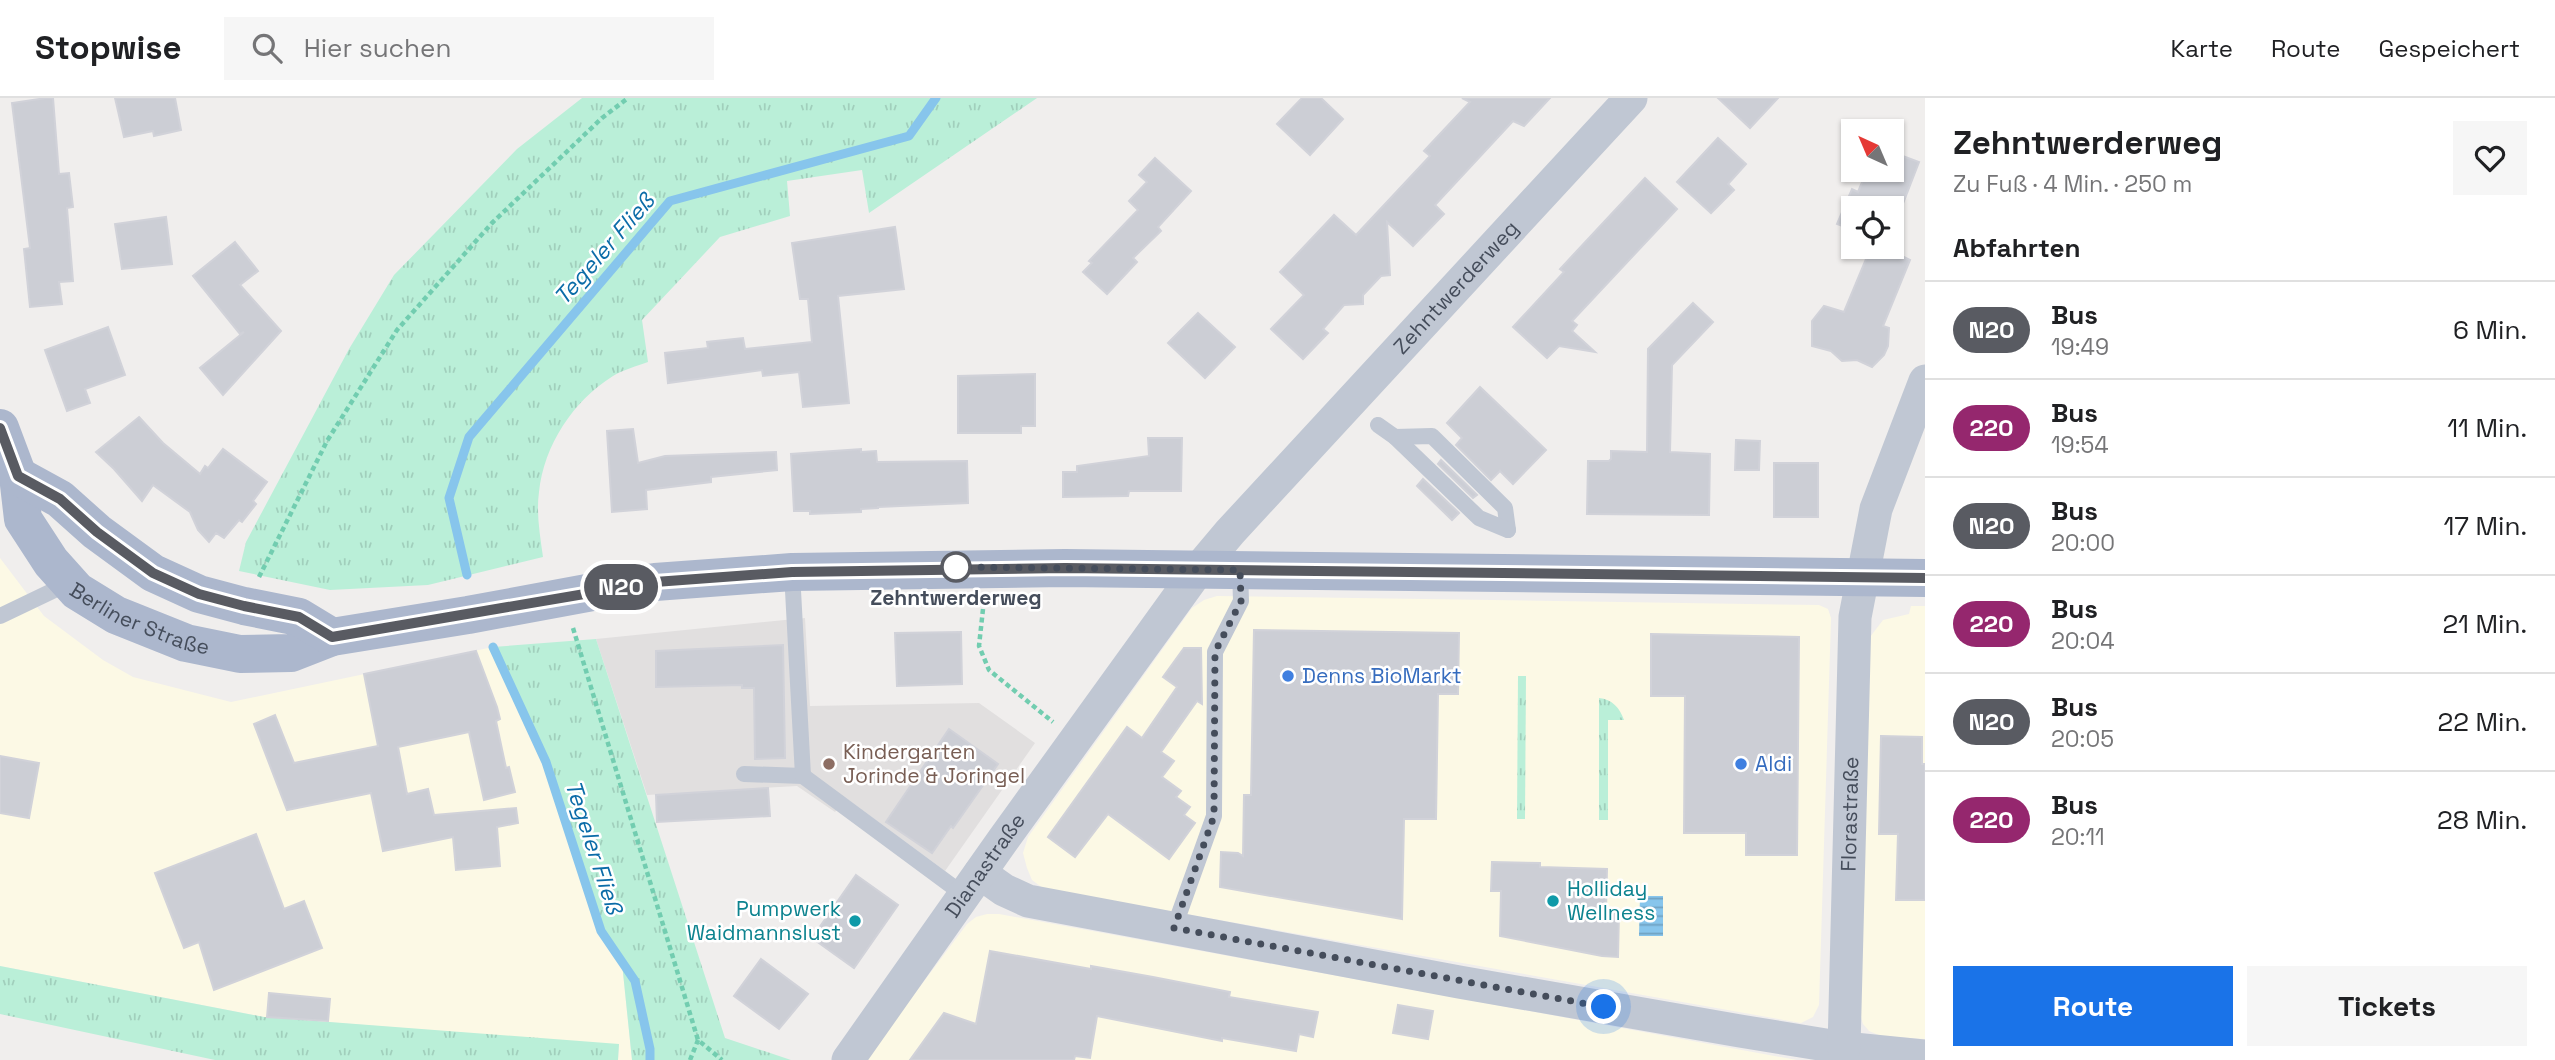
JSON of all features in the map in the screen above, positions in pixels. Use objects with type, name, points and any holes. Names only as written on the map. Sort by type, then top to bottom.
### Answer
[{"type":"main road","name":"Berliner Straße","points":[[0,428],[9,480],[23,519],[51,562],[77,591],[116,615],[186,643],[240,654],[290,653],[332,637],[655,582],[792,572],[956,567],[1925,578]]},
{"type":"main road","name":"Berliner Straße","points":[[9,480],[60,499],[97,532],[153,573],[199,594],[299,617],[332,637]]},
{"type":"street","name":"Zehntwerderweg","points":[[1198,570],[1630,98]]},
{"type":"street","name":"Florastraße","points":[[1844,1048],[1855,617],[1875,509],[1925,381]]},
{"type":"street","name":"Dianastraße","points":[[848,1060],[1198,570]]},
{"type":"street","points":[[972,884],[1004,890],[1028,901],[1460,982],[1844,1048],[1925,1056]]},
{"type":"lane","points":[[1378,425],[1395,437],[1479,518],[1508,530],[1505,509],[1432,436],[1395,437]]},
{"type":"lane","points":[[1174,928],[1214,816],[1215,652],[1241,601],[1240,570]]},
{"type":"lane","points":[[792,572],[803,776]]},
{"type":"lane","points":[[0,616],[69,583]]},
{"type":"lane","points":[[744,774],[803,776],[972,884]]},
{"type":"path","points":[[257,581],[327,441],[397,330],[492,222],[602,118],[628,98]]},
{"type":"path","points":[[983,609],[979,646],[989,670],[1055,723]]},
{"type":"path","points":[[573,629],[698,1040],[722,1060]]},
{"type":"path","points":[[690,1060],[698,1040]]},
{"type":"shaded area","points":[[0,558],[44,616],[103,660],[133,677],[231,702],[493,647],[546,762],[601,930],[622,963],[632,1060],[618,1060],[619,1045],[264,1017],[0,966]]},
{"type":"shaded area","points":[[1217,596],[1819,605],[1828,609],[1831,618],[1819,1005],[1813,1017],[1801,1023],[1044,889],[1032,880],[1027,868],[1023,853],[1028,837],[1192,608]]},
{"type":"shaded area","points":[[1911,606],[1925,606],[1925,1039],[1881,1036],[1869,1031],[1860,1014],[1870,637],[1883,620],[1909,614]]},
{"type":"shaded area","name":"Kindergarten Jorinde & Joringel","points":[[805,618],[810,706],[979,703],[1035,743],[945,871],[846,798],[835,812],[797,786],[647,795],[596,639]]},
{"type":"shaded area","points":[[999,914],[1797,1060],[865,1060],[967,924],[976,917]]},
{"type":"green space","points":[[582,98],[1037,98],[869,213],[862,170],[787,181],[790,216],[720,237],[642,320],[648,362],[617,374],[599,386],[573,411],[554,441],[542,475],[538,500],[543,557],[428,585],[330,590],[239,571],[246,542],[349,349],[394,275],[517,149]]},
{"type":"green space","points":[[596,639],[725,1038],[791,1060],[632,1060],[622,963],[601,931],[546,762],[493,647]]},
{"type":"green space","points":[[1518,676],[1526,676],[1525,819],[1517,819]]},
{"type":"green space","points":[[1599,698],[1615,705],[1624,720],[1608,720],[1608,820],[1599,820]]},
{"type":"green space","points":[[0,966],[264,1017],[619,1044],[618,1060],[215,1060],[0,1014]]},
{"type":"water","points":[[1640,896],[1663,896],[1663,936],[1639,936]]},
{"type":"building","points":[[53,98],[59,174],[69,173],[73,207],[67,208],[73,281],[59,282],[62,304],[30,307],[24,249],[30,248],[12,103]]},
{"type":"building","points":[[115,98],[175,98],[181,130],[154,136],[153,131],[124,137]]},
{"type":"building","points":[[1302,98],[1321,98],[1343,119],[1310,155],[1277,124]]},
{"type":"building","points":[[1462,98],[1550,98],[1524,126],[1513,121],[1435,205],[1444,214],[1413,246],[1387,222],[1390,275],[1381,276],[1363,295],[1363,304],[1344,305],[1323,329],[1328,333],[1303,359],[1271,329],[1304,295],[1280,272],[1334,215],[1356,235],[1430,156],[1424,151],[1470,102]]},
{"type":"building","points":[[1718,98],[1778,98],[1750,128]]},
{"type":"building","points":[[1718,138],[1746,164],[1728,184],[1734,190],[1711,213],[1677,182]]},
{"type":"building","points":[[1904,156],[1919,162],[1904,201],[1904,196],[1849,196],[1852,189],[1858,192],[1862,182],[1904,182]]},
{"type":"building","points":[[1155,158],[1191,191],[1158,227],[1161,231],[1133,258],[1137,262],[1107,294],[1083,272],[1092,263],[1089,261],[1138,210],[1129,201],[1147,182],[1139,175]]},
{"type":"building","points":[[1645,178],[1677,209],[1572,321],[1577,325],[1572,331],[1595,352],[1559,346],[1547,358],[1513,327],[1564,272],[1560,269]]},
{"type":"building","points":[[166,217],[172,264],[122,269],[115,224]]},
{"type":"building","points":[[895,227],[904,289],[838,296],[849,403],[803,407],[799,372],[763,376],[762,370],[668,383],[665,353],[708,348],[707,342],[743,338],[745,349],[812,342],[808,299],[800,299],[792,243]]},
{"type":"building","points":[[235,242],[258,271],[240,285],[281,331],[223,395],[200,368],[244,332],[240,334],[193,276]]},
{"type":"building","points":[[1904,257],[1910,260],[1883,326],[1889,328],[1888,346],[1884,355],[1872,367],[1857,360],[1842,361],[1831,351],[1812,346],[1812,321],[1824,306],[1844,312],[1866,259]]},
{"type":"building","points":[[1693,303],[1713,322],[1672,365],[1670,452],[1710,454],[1709,515],[1587,514],[1588,461],[1609,461],[1611,451],[1647,452],[1648,349]]},
{"type":"building","points":[[1198,313],[1235,347],[1205,378],[1168,343]]},
{"type":"building","points":[[108,327],[125,375],[85,389],[90,403],[67,411],[45,350]]},
{"type":"building","points":[[1035,374],[1035,426],[1021,426],[1021,433],[958,433],[958,376]]},
{"type":"building","points":[[1480,387],[1546,450],[1513,484],[1500,471],[1491,480],[1456,445],[1462,438],[1447,423]]},
{"type":"building","points":[[139,417],[163,443],[200,474],[223,449],[267,482],[253,501],[256,504],[242,522],[239,520],[224,538],[216,533],[209,542],[198,530],[190,512],[153,485],[142,501],[96,452]]},
{"type":"building","points":[[633,429],[638,463],[665,456],[776,452],[777,470],[711,477],[711,482],[646,490],[647,509],[612,512],[607,431]]},
{"type":"building","points":[[1148,438],[1182,438],[1181,491],[1129,491],[1128,496],[1063,497],[1063,472],[1077,472],[1077,466],[1149,456]]},
{"type":"building","points":[[1736,440],[1760,441],[1759,470],[1735,470]]},
{"type":"building","points":[[861,449],[861,452],[876,451],[877,462],[967,461],[968,503],[878,507],[861,509],[861,512],[810,514],[810,511],[794,511],[791,454]]},
{"type":"building","points":[[1441,460],[1477,495],[1473,498],[1438,464]]},
{"type":"building","points":[[1774,463],[1818,463],[1818,517],[1774,517]]},
{"type":"building","points":[[1423,479],[1459,513],[1452,520],[1417,486]]},
{"type":"building","points":[[1254,630],[1459,633],[1458,694],[1438,694],[1436,819],[1404,819],[1402,919],[1220,887],[1221,852],[1243,856],[1244,795],[1251,795]]},
{"type":"building","points":[[961,632],[962,684],[897,686],[895,633]]},
{"type":"building","name":"Aldi","points":[[1651,634],[1799,637],[1797,855],[1746,855],[1746,833],[1684,833],[1685,696],[1651,696]]},
{"type":"building","points":[[783,645],[785,758],[755,759],[754,688],[742,688],[742,685],[656,687],[656,651]]},
{"type":"building","points":[[1184,648],[1201,648],[1202,704],[1197,701],[1161,752],[1174,761],[1162,777],[1181,791],[1176,797],[1190,807],[1184,815],[1195,823],[1169,859],[1108,814],[1075,857],[1048,837],[1127,727],[1142,738],[1177,687],[1163,677]]},
{"type":"building","points":[[476,651],[497,707],[500,719],[496,721],[506,768],[509,767],[515,792],[484,800],[469,732],[398,747],[407,794],[428,789],[434,815],[516,808],[518,823],[497,827],[500,866],[456,870],[453,837],[383,851],[371,793],[287,810],[254,724],[275,715],[294,763],[378,746],[364,674]]},
{"type":"building","points":[[949,729],[998,764],[932,853],[886,822]]},
{"type":"building","points":[[1881,736],[1922,737],[1922,764],[1925,764],[1925,900],[1896,900],[1898,834],[1879,834]]},
{"type":"building","points":[[0,756],[39,763],[29,818],[0,813]]},
{"type":"building","points":[[768,788],[770,816],[657,822],[656,795]]},
{"type":"building","points":[[256,834],[284,909],[304,901],[322,948],[214,990],[199,942],[184,948],[155,873]]},
{"type":"building","name":"Holliday Wellness","points":[[1492,862],[1607,869],[1606,911],[1619,912],[1618,957],[1500,936],[1501,891],[1491,891]]},
{"type":"building","name":"Pumpwerk Waidmannslust","points":[[856,875],[898,905],[854,968],[812,938]]},
{"type":"building","points":[[990,951],[1153,977],[1230,992],[1229,997],[1318,1012],[1313,1037],[1299,1034],[1296,1051],[1222,1038],[1222,1041],[1097,1016],[1090,1058],[1075,1056],[1074,1060],[910,1060],[944,1013],[976,1024]]},
{"type":"building","points":[[761,959],[808,994],[779,1029],[734,996]]},
{"type":"building","points":[[269,993],[330,999],[328,1021],[267,1017]]},
{"type":"building","points":[[1398,1005],[1433,1011],[1428,1039],[1393,1033]]},
{"type":"waterway","name":"Tegeler Fließ","points":[[467,575],[449,498],[469,437],[670,201],[909,136],[936,98]]},
{"type":"waterway","name":"Tegeler Fließ","points":[[493,647],[546,762],[601,931],[635,981],[650,1060]]},
{"type":"bus line","name":"N20","points":[[0,428],[18,476],[60,499],[97,532],[153,573],[199,594],[299,617],[332,637],[655,582],[792,572],[956,567],[1925,578]]},
{"type":"place","name":"Zehntwerderweg","points":[[956,567]]},
{"type":"place","name":"Denns BioMarkt","points":[[1288,676]]},
{"type":"place","name":"Kindergarten Jorinde & Joringel","points":[[829,764]]},
{"type":"place","name":"Aldi","points":[[1741,764]]},
{"type":"place","name":"Holliday Wellness","points":[[1553,901]]},
{"type":"place","name":"Pumpwerk Waidmannslust","points":[[855,921]]},
{"type":"route","points":[[956,567],[1240,570],[1241,601],[1215,652],[1214,816],[1174,928],[1604,1007]]}]
